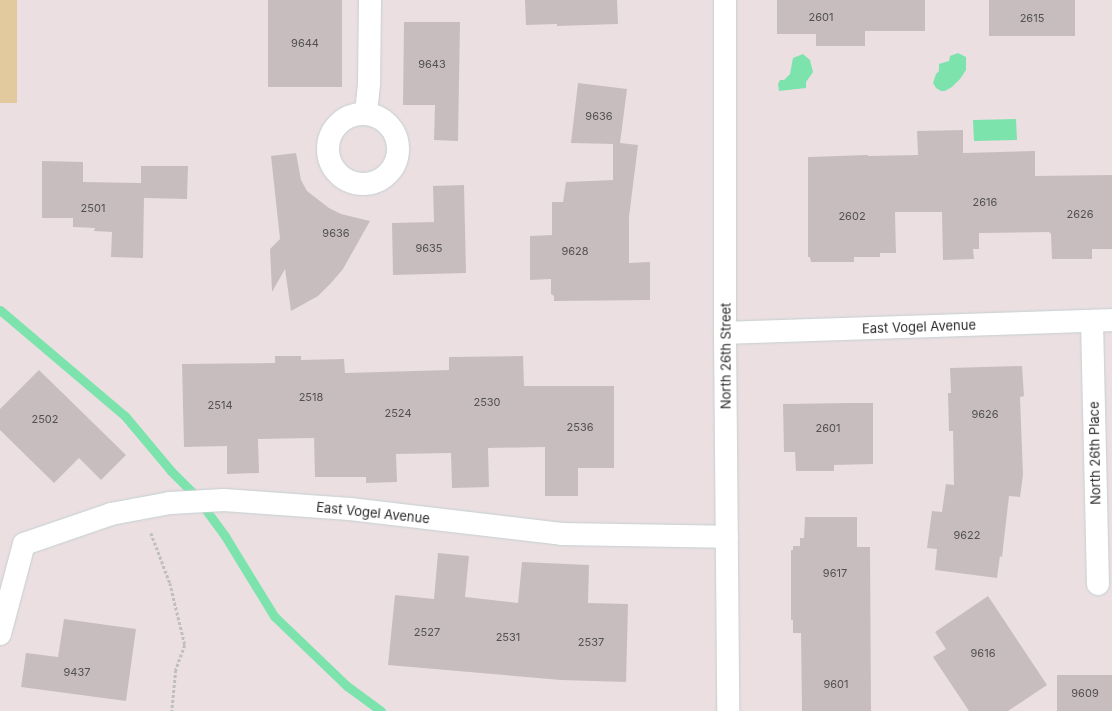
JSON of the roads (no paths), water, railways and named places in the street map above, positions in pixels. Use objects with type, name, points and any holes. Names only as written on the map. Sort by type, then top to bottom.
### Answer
[{"type":"street","points":[[366,113],[369,83],[370,0]]},
{"type":"street","name":"North 26th Street","points":[[725,0],[725,333],[728,711]]},
{"type":"street","name":"East Vogel Avenue","points":[[725,333],[1102,320]]},
{"type":"street","name":"North 26th Place","points":[[1098,584],[1102,320]]},
{"type":"street","name":"East Vogel Avenue","points":[[0,634],[24,544],[111,514],[170,503],[224,500],[350,510],[562,534],[727,537]]},
{"type":"waterway","points":[[0,310],[125,416],[171,471],[195,495],[225,536],[274,616],[347,686],[381,711]]}]
